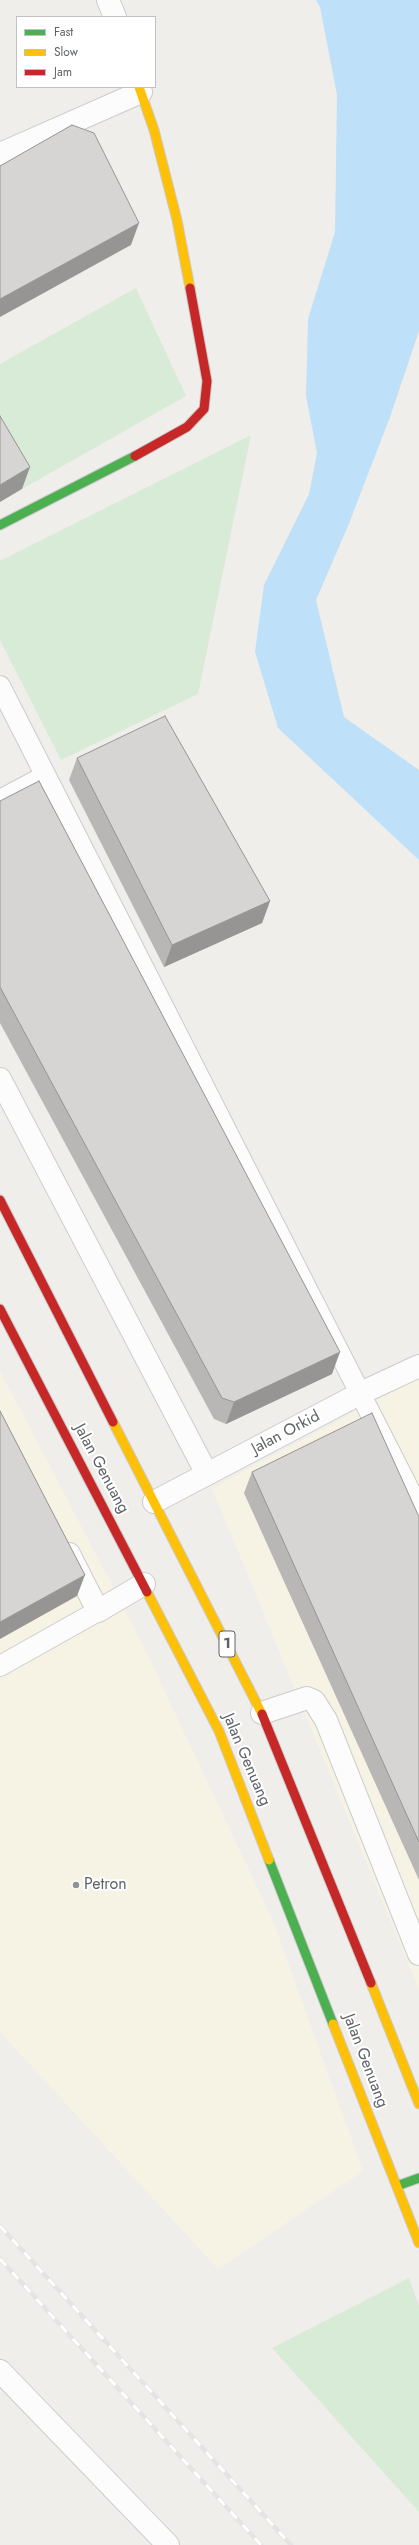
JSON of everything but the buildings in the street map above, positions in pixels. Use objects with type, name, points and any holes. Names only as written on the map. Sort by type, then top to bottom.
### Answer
[{"type":"main road","points":[[0,525],[168,438],[187,427],[204,409],[207,381],[178,220],[154,130],[140,89]]},
{"type":"main road","name":"Jalan Genuang","points":[[0,1200],[262,1713],[419,2104]]},
{"type":"main road","name":"Jalan Genuang","points":[[0,1309],[219,1731],[418,2239]]},
{"type":"main road","points":[[397,2186],[419,2178]]},
{"type":"street","points":[[108,0],[115,16]]},
{"type":"street","points":[[0,154],[140,89]]},
{"type":"street","points":[[0,1079],[207,1474]]},
{"type":"street","name":"Jalan Orkid","points":[[154,1502],[361,1393],[419,1366]]},
{"type":"street","points":[[58,1534],[98,1610],[144,1584]]},
{"type":"street","points":[[262,1713],[307,1698],[314,1701],[318,1707],[326,1720],[419,1954]]},
{"type":"street","points":[[0,2371],[168,2545]]},
{"type":"lane","points":[[0,686],[419,1509]]},
{"type":"lane","points":[[0,800],[45,776]]},
{"type":"lane","points":[[0,1666],[98,1610]]},
{"type":"shaded area","points":[[0,1371],[138,1635],[273,1921],[363,2171],[218,2269],[0,2032]]},
{"type":"shaded area","points":[[419,1378],[419,1990],[212,1488]]},
{"type":"green space","points":[[136,288],[186,396],[22,489],[0,451],[0,364]]},
{"type":"green space","points":[[251,435],[198,694],[61,760],[0,640],[0,561]]},
{"type":"green space","points":[[409,2278],[419,2306],[419,2512],[272,2348]]},
{"type":"water","points":[[316,0],[419,0],[419,331],[390,417],[348,526],[316,600],[344,717],[419,770],[419,860],[278,728],[255,652],[264,585],[309,494],[317,453],[306,396],[308,319],[335,232],[337,95],[320,7]]},
{"type":"railway","points":[[0,2226],[291,2545]]},
{"type":"railway","points":[[0,2259],[261,2545]]},
{"type":"traffic: fast","points":[[0,525],[135,456]]},
{"type":"traffic: fast","points":[[269,1860],[333,2024]]},
{"type":"traffic: fast","points":[[397,2186],[419,2178]]},
{"type":"traffic: slow","points":[[139,88],[154,130],[177,220],[190,288]]},
{"type":"traffic: slow","points":[[113,1422],[262,1714]]},
{"type":"traffic: slow","points":[[147,1592],[219,1731],[269,1860]]},
{"type":"traffic: slow","points":[[371,1983],[419,2104]]},
{"type":"traffic: slow","points":[[333,2024],[419,2243]]},
{"type":"traffic: jam","points":[[135,456],[187,427],[204,409],[207,381],[190,288]]},
{"type":"traffic: jam","points":[[0,1200],[113,1422]]},
{"type":"traffic: jam","points":[[0,1309],[147,1592]]},
{"type":"traffic: jam","points":[[262,1714],[371,1983]]},
{"type":"place","name":"Petron","points":[[76,1885]]}]
